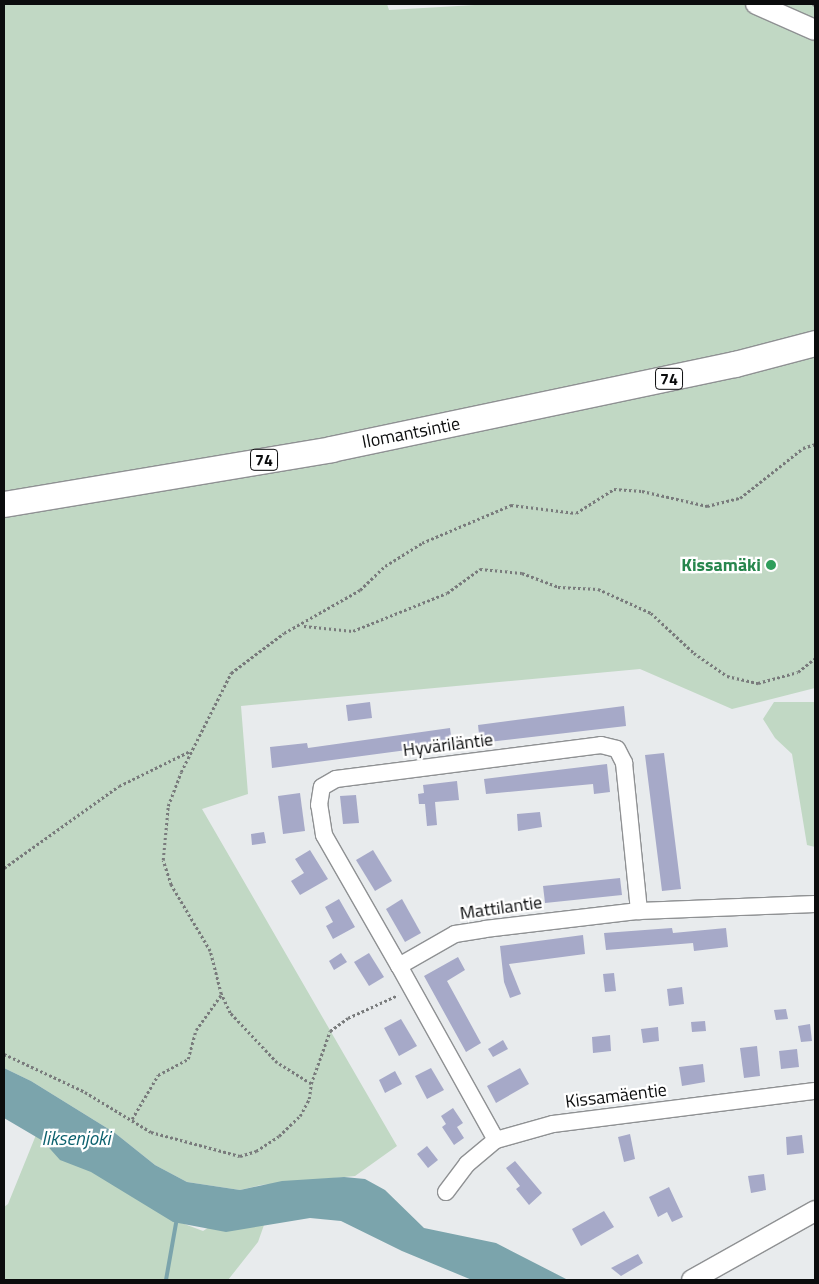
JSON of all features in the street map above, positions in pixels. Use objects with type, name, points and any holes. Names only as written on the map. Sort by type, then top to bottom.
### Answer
[{"type":"main road","name":"Ilomantsintie","points":[[4,504],[331,449],[735,364],[815,343]]},
{"type":"street","points":[[756,4],[815,30]]},
{"type":"street","name":"Hyväriläntie","points":[[399,966],[324,835],[319,804],[322,787],[336,779],[601,745],[617,749],[624,763],[639,910]]},
{"type":"street","name":"Mattilantie","points":[[399,966],[455,934],[639,910],[815,904]]},
{"type":"street","points":[[399,966],[496,1140]]},
{"type":"street","name":"Kissamäentie","points":[[446,1192],[467,1164],[496,1140],[553,1124],[815,1091]]},
{"type":"street","points":[[692,1280],[815,1211]]},
{"type":"path","points":[[311,1084],[277,1063],[230,1013],[221,994],[210,951],[171,885],[163,860],[168,806],[192,750],[231,673],[284,633],[302,626],[360,590],[386,566],[422,542],[511,505],[576,513],[614,489],[642,491],[707,506],[740,498],[803,448],[815,444]]},
{"type":"path","points":[[302,626],[353,631],[447,593],[480,570],[522,573],[558,587],[598,588],[651,613],[694,653],[727,676],[758,683],[798,672],[815,658]]},
{"type":"path","points":[[4,868],[119,786],[192,750]]},
{"type":"path","points":[[4,1054],[85,1092],[151,1132],[240,1156],[256,1151],[278,1136],[300,1116],[309,1099],[311,1084],[330,1031],[348,1018],[411,989]]},
{"type":"path","points":[[132,1119],[158,1075],[188,1059],[196,1030],[221,994]]},
{"type":"green space","points":[[4,4],[387,4],[389,10],[492,4],[815,4],[815,688],[732,709],[640,669],[241,706],[248,794],[202,809],[397,1146],[355,1176],[261,1185],[240,1190],[187,1182],[155,1165],[115,1133],[31,1081],[4,1068]]},
{"type":"green space","points":[[774,702],[815,702],[815,847],[807,845],[792,754],[775,738],[763,719]]},
{"type":"green space","points":[[36,1135],[179,1222],[203,1231],[217,1222],[264,1225],[258,1242],[228,1280],[4,1280],[4,1207],[8,1204]]},
{"type":"water","name":"Iiksenjoki","points":[[4,1068],[31,1081],[115,1133],[155,1165],[187,1182],[240,1190],[282,1181],[344,1177],[365,1179],[385,1190],[424,1228],[496,1243],[568,1280],[472,1280],[402,1251],[341,1221],[310,1218],[226,1232],[173,1222],[91,1172],[60,1160],[43,1141],[4,1118]]},
{"type":"building","points":[[370,702],[372,718],[348,721],[346,705]]},
{"type":"building","points":[[624,706],[626,726],[480,743],[478,725]]},
{"type":"building","points":[[450,728],[452,744],[272,768],[270,747],[307,743],[308,748]]},
{"type":"building","points":[[664,753],[681,889],[662,891],[645,755]]},
{"type":"building","points":[[607,764],[610,792],[594,794],[593,784],[486,794],[484,779]]},
{"type":"building","points":[[457,781],[459,800],[435,802],[437,825],[427,826],[425,804],[419,804],[418,794],[424,793],[423,785]]},
{"type":"building","points":[[300,793],[305,831],[283,834],[278,796]]},
{"type":"building","points":[[356,795],[359,823],[343,824],[340,796]]},
{"type":"building","points":[[540,812],[542,827],[518,831],[517,814]]},
{"type":"building","points":[[264,832],[266,843],[252,845],[251,834]]},
{"type":"building","points":[[310,850],[328,879],[300,895],[291,881],[304,873],[295,859]]},
{"type":"building","points":[[373,850],[392,881],[375,891],[356,860]]},
{"type":"building","points":[[620,878],[622,895],[545,903],[543,886]]},
{"type":"building","points":[[339,899],[355,927],[333,939],[326,926],[333,922],[325,907]]},
{"type":"building","points":[[402,899],[421,933],[405,942],[386,909]]},
{"type":"building","points":[[672,928],[673,933],[726,928],[728,947],[694,951],[693,943],[606,950],[604,933]]},
{"type":"building","points":[[583,935],[585,954],[509,964],[521,994],[510,998],[504,982],[500,946]]},
{"type":"building","points":[[341,953],[347,962],[334,970],[329,961]]},
{"type":"building","points":[[369,953],[384,977],[369,986],[354,962]]},
{"type":"building","points":[[458,957],[465,970],[447,981],[481,1043],[466,1052],[424,976]]},
{"type":"building","points":[[614,973],[616,991],[605,992],[603,974]]},
{"type":"building","points":[[682,987],[684,1004],[669,1006],[667,989]]},
{"type":"building","points":[[786,1009],[788,1019],[776,1020],[774,1010]]},
{"type":"building","points":[[401,1019],[417,1046],[399,1056],[384,1028]]},
{"type":"building","points":[[705,1021],[706,1031],[692,1032],[691,1022]]},
{"type":"building","points":[[810,1024],[812,1041],[801,1042],[798,1026]]},
{"type":"building","points":[[658,1027],[659,1041],[643,1043],[641,1029]]},
{"type":"building","points":[[610,1035],[611,1051],[593,1053],[592,1037]]},
{"type":"building","points":[[503,1040],[508,1049],[493,1057],[488,1049]]},
{"type":"building","points":[[757,1046],[760,1076],[744,1078],[740,1048]]},
{"type":"building","points":[[797,1049],[799,1067],[781,1069],[779,1051]]},
{"type":"building","points":[[703,1064],[705,1082],[682,1086],[679,1067]]},
{"type":"building","points":[[431,1068],[444,1090],[427,1099],[415,1076]]},
{"type":"building","points":[[520,1068],[529,1084],[496,1103],[487,1086]]},
{"type":"building","points":[[395,1071],[402,1084],[385,1093],[379,1080]]},
{"type":"building","points":[[453,1108],[463,1123],[457,1127],[464,1138],[454,1145],[442,1127],[446,1124],[441,1116]]},
{"type":"building","points":[[630,1134],[635,1159],[624,1162],[618,1137]]},
{"type":"building","points":[[802,1135],[804,1153],[787,1155],[786,1137]]},
{"type":"building","points":[[427,1146],[438,1160],[428,1168],[417,1154]]},
{"type":"building","points":[[515,1161],[542,1193],[529,1205],[516,1189],[520,1186],[506,1168]]},
{"type":"building","points":[[764,1174],[766,1190],[751,1193],[748,1176]]},
{"type":"building","points":[[669,1187],[683,1217],[672,1222],[667,1212],[658,1217],[649,1197]]},
{"type":"building","points":[[604,1211],[614,1227],[581,1246],[572,1229]]},
{"type":"building","points":[[638,1254],[643,1263],[621,1276],[611,1268]]},
{"type":"waterway","points":[[166,1280],[176,1223]]},
{"type":"place","name":"Kissamäki","points":[[771,565]]}]
